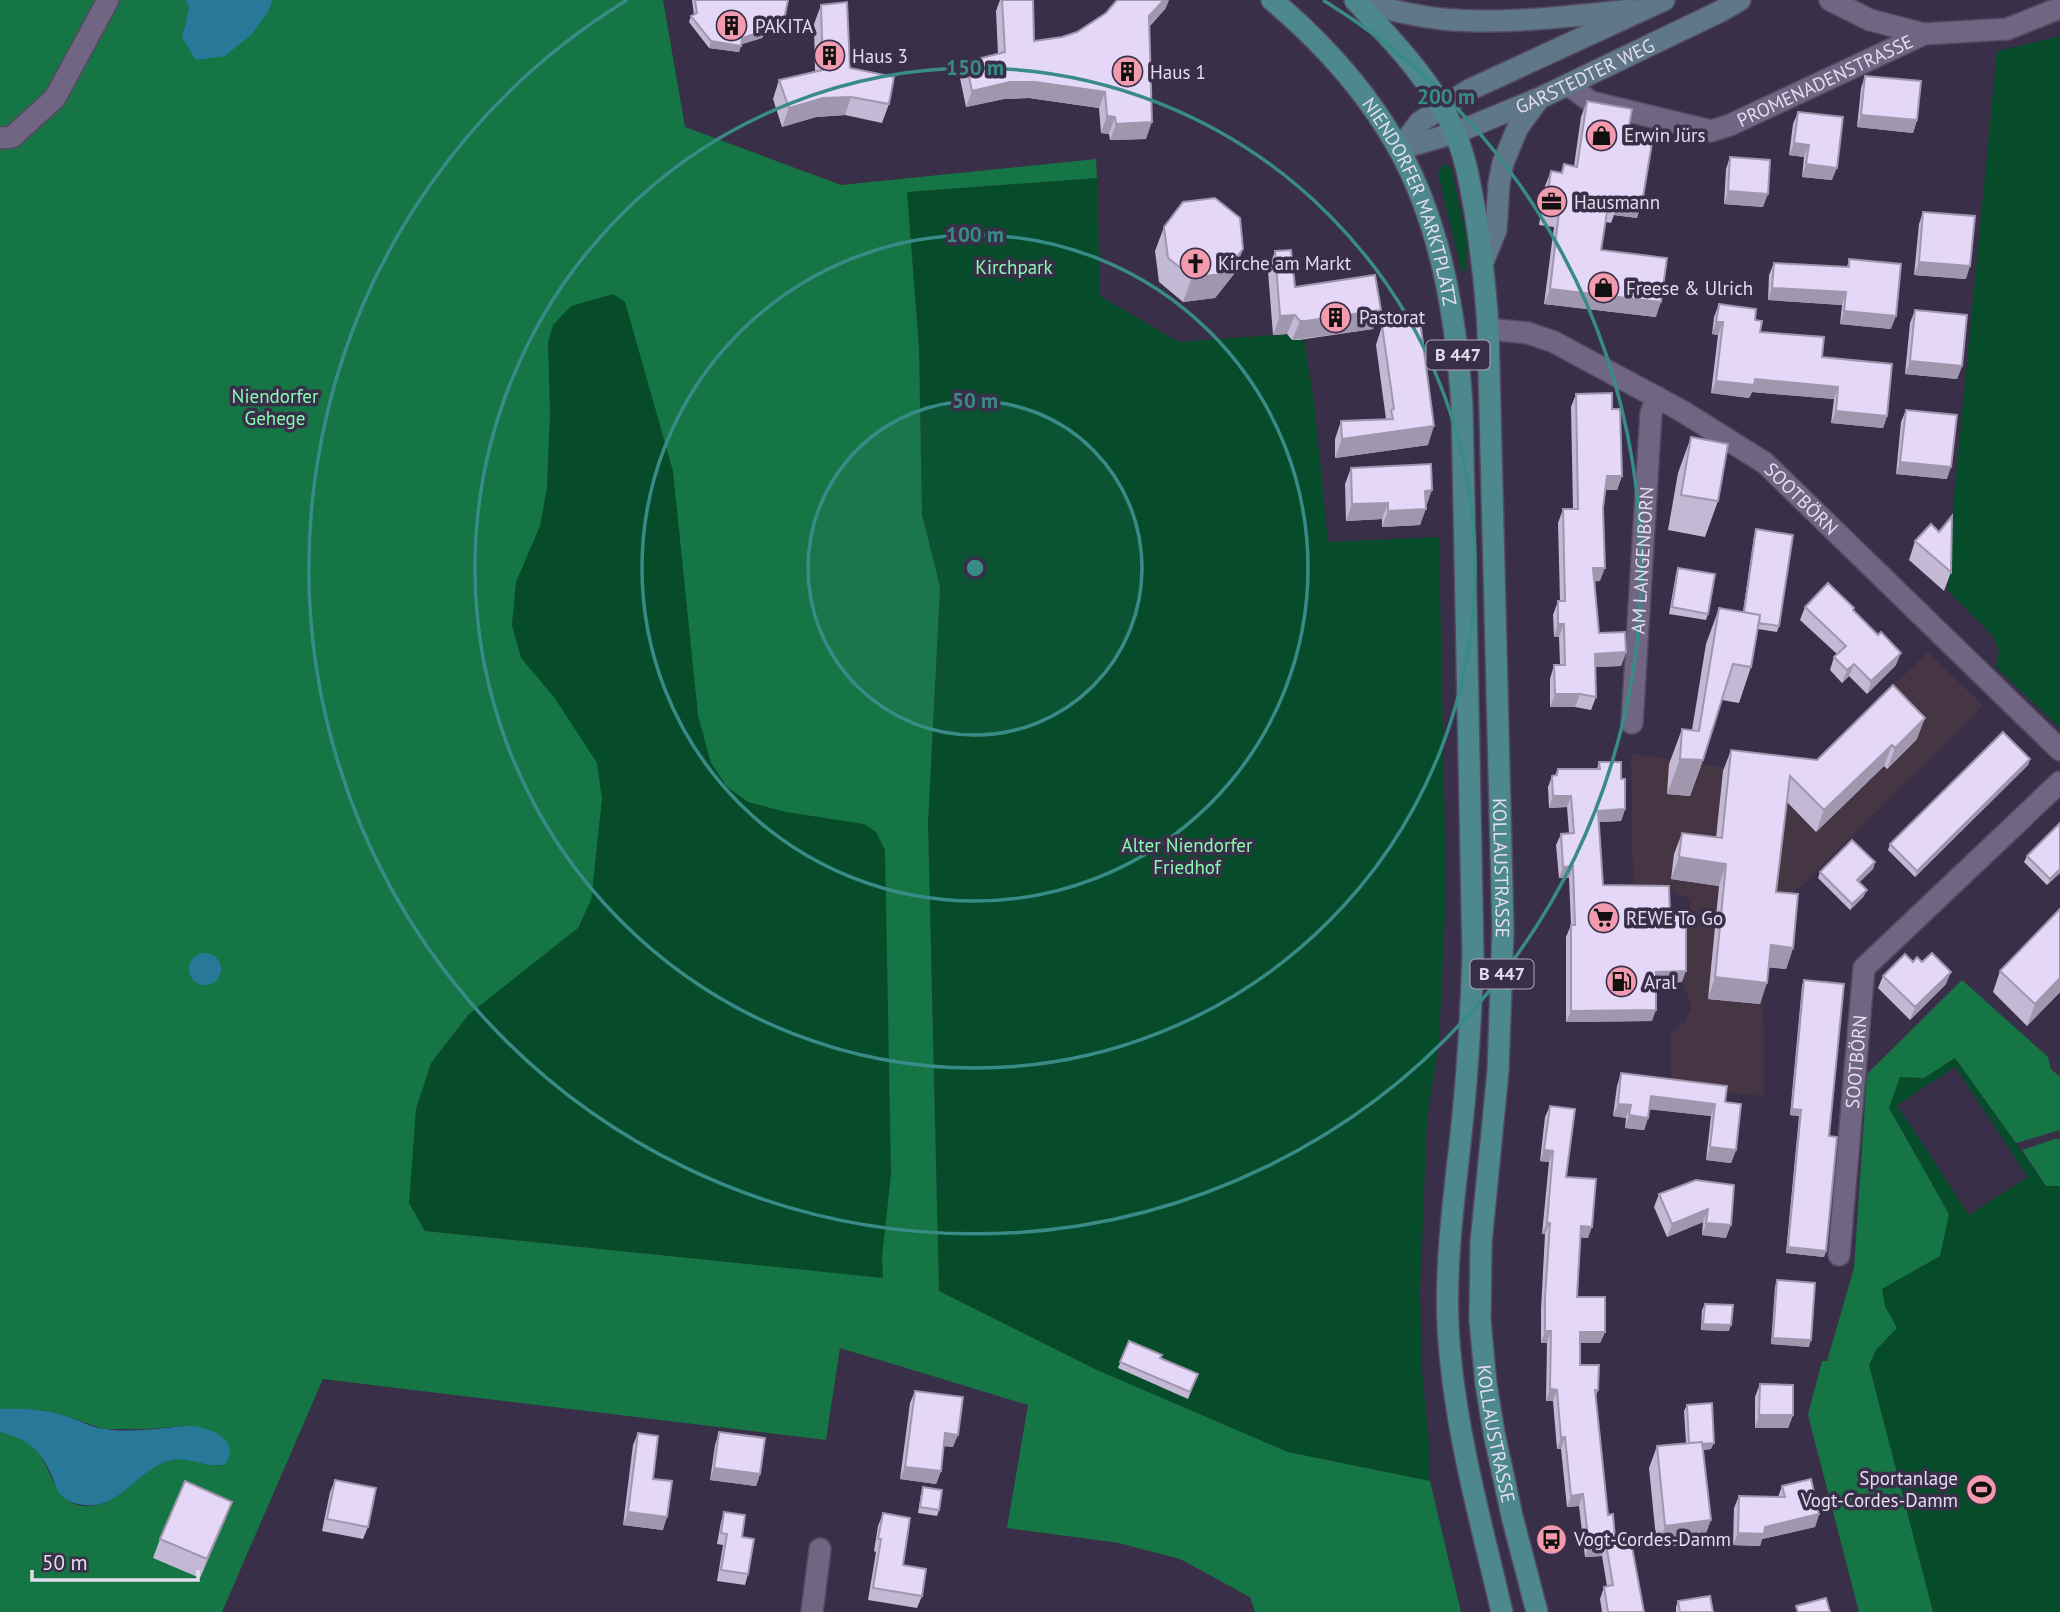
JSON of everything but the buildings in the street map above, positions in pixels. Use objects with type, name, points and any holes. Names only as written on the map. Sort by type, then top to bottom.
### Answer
[{"type":"main road","name":"NIENDORFER MARKTPLATZ","points":[[1272,0],[1314,37],[1345,72],[1399,149],[1423,203],[1448,288],[1455,329],[1462,406],[1465,570]]},
{"type":"main road","name":"GARSTEDTER WEG","points":[[1399,149],[1455,133],[1540,98],[1740,0]]},
{"type":"main road","name":"NIENDORFER MARKTPLATZ","points":[[1356,1],[1409,60],[1442,106],[1455,133],[1468,173],[1483,262],[1488,329]]},
{"type":"main road","points":[[1356,1],[1397,12],[1440,19],[1478,21],[1521,20],[1656,4]]},
{"type":"main road","name":"GARSTEDTER WEG","points":[[1399,149],[1420,122],[1469,90],[1656,4]]},
{"type":"main road","points":[[1483,262],[1496,230],[1503,163],[1518,127],[1540,98]]},
{"type":"main road","name":"KOLLAUSTRASSE","points":[[1488,329],[1503,930],[1497,1071],[1481,1243],[1480,1320],[1484,1370],[1494,1433],[1537,1612]]},
{"type":"main road","name":"KOLLAUSTRASSE","points":[[1465,570],[1473,956],[1470,1039],[1448,1254],[1448,1326],[1463,1443],[1502,1612]]},
{"type":"street","points":[[0,138],[12,136],[55,98],[108,0]]},
{"type":"street","name":"PROMENADENSTRASSE","points":[[1830,0],[1870,20],[1924,34],[2007,29],[2060,8]]},
{"type":"street","name":"PROMENADENSTRASSE","points":[[1569,85],[1591,102],[1711,131],[1730,125],[1924,34]]},
{"type":"street","name":"SOOTBÖRN","points":[[1488,329],[1528,333],[1545,338],[1657,397],[1765,463],[2060,750]]},
{"type":"street","name":"AM LANGENBORN","points":[[1632,723],[1651,413],[1657,397]]},
{"type":"street","name":"SOOTBÖRN","points":[[1839,1255],[1864,968],[2060,782]]},
{"type":"street","points":[[812,1612],[820,1549]]},
{"type":"shaded area","points":[[1928,652],[1983,706],[1806,882],[1769,913],[1763,967],[1764,1096],[1671,1087],[1671,1033],[1684,1023],[1692,1007],[1682,982],[1682,925],[1691,904],[1687,898],[1669,890],[1633,885],[1631,754],[1799,778]]},
{"type":"green space","name":"Niendorfer Gehege","points":[[0,0],[185,0],[189,7],[182,38],[268,12],[273,0],[663,0],[685,127],[841,185],[1096,159],[1097,178],[907,192],[919,348],[922,515],[940,587],[928,823],[939,1291],[1097,1370],[1288,1452],[1430,1481],[1461,1612],[1255,1612],[1250,1597],[1180,1559],[1119,1543],[1007,1528],[1028,1405],[840,1348],[826,1440],[323,1379],[222,1612],[0,1612],[0,1432],[30,1443],[42,1458],[62,1495],[78,1505],[104,1503],[116,1497],[147,1472],[171,1460],[189,1459],[219,1466],[183,1426],[104,1429],[39,1410],[0,1409]],"holes":[[[613,294],[625,302],[673,471],[698,715],[711,763],[727,787],[748,802],[786,812],[864,824],[876,832],[885,850],[891,1174],[882,1258],[883,1278],[425,1231],[409,1203],[416,1109],[431,1063],[469,1014],[578,928],[591,900],[602,799],[597,763],[554,697],[521,658],[512,625],[516,582],[540,526],[547,488],[550,412],[548,343],[553,325],[571,306]]]},
{"type":"green space","points":[[2060,36],[2060,728],[1996,667],[1999,652],[1993,636],[1948,591],[1952,517],[1997,51]]},
{"type":"green space","points":[[1443,164],[1451,167],[1467,240],[1466,271],[1461,270],[1438,173]]},
{"type":"green space","name":"Alter Niendorfer Friedhof","points":[[1097,178],[1100,296],[1179,342],[1303,333],[1314,402],[1328,542],[1439,537],[1446,890],[1439,1042],[1427,1120],[1420,1293],[1430,1481],[1288,1452],[1096,1370],[939,1292],[928,823],[940,587],[922,515],[919,348],[907,192]]},
{"type":"green space","points":[[620,288],[880,334],[892,1174],[886,1249],[882,1253],[883,1278],[425,1231],[414,1212],[408,1211],[400,1094],[501,325]]},
{"type":"green space","points":[[1962,980],[2048,1057],[2051,1069],[2060,1077],[2060,1130],[2016,1143],[1955,1058],[1924,1078],[1900,1077],[1889,1108],[1949,1214],[1940,1256],[1882,1289],[1885,1306],[1897,1328],[1876,1350],[1869,1365],[1933,1612],[1859,1612],[1808,1415],[1822,1361],[1827,1361],[1854,1268],[1867,1074]]},
{"type":"green space","name":"Sportanlage Vogt-Cordes-Damm","points":[[1955,1058],[2046,1186],[2060,1186],[2060,1612],[1933,1612],[1869,1365],[1876,1350],[1897,1328],[1885,1306],[1881,1289],[1940,1256],[1949,1214],[1889,1107],[1900,1076],[1924,1078]],"holes":[[[1955,1067],[2028,1177],[1969,1215],[1897,1105]]]},
{"type":"green space","points":[[2060,1139],[2060,1186],[2046,1186],[2022,1150]]},
{"type":"water","points":[[185,0],[273,0],[268,12],[251,35],[225,56],[196,60],[182,38],[189,7]]},
{"type":"water","points":[[205,953],[216,958],[221,969],[216,980],[205,985],[194,980],[189,969],[194,958]]},
{"type":"water","points":[[0,1409],[52,1412],[112,1430],[197,1427],[221,1436],[229,1446],[229,1457],[225,1464],[218,1465],[172,1460],[149,1471],[109,1501],[97,1505],[77,1504],[60,1494],[47,1465],[32,1446],[0,1432]]},
{"type":"place","name":"PAKITA","points":[[732,26]]},
{"type":"place","name":"Haus 3","points":[[829,56]]},
{"type":"place","name":"Haus 1","points":[[1127,72]]},
{"type":"place","name":"Erwin Jürs","points":[[1601,135]]},
{"type":"place","name":"Hausmann","points":[[1551,202]]},
{"type":"place","name":"Kirche am Markt","points":[[1195,263]]},
{"type":"place","name":"Freese & Ulrich","points":[[1603,288]]},
{"type":"place","name":"Pastorat","points":[[1336,317]]},
{"type":"place","name":"REWE To Go","points":[[1603,918]]},
{"type":"place","name":"Aral","points":[[1621,982]]},
{"type":"place","name":"Sportanlage Vogt-Cordes-Damm","points":[[1981,1489]]},
{"type":"place","name":"Vogt-Cordes-Damm","points":[[1551,1539]]},
{"type":"park label","name":"Kirchpark","points":[[1014,267]]}]
